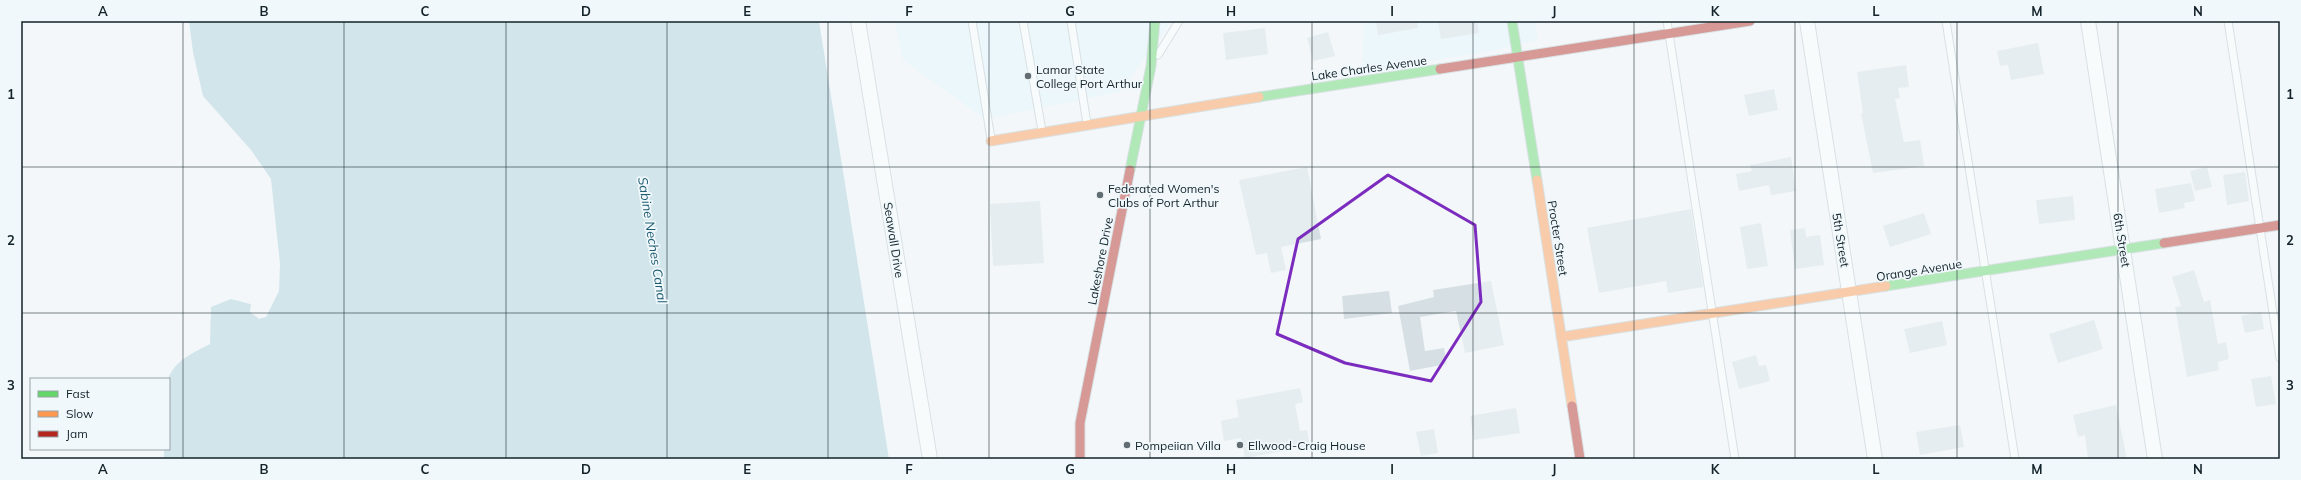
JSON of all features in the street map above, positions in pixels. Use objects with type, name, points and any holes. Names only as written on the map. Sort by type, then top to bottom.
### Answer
[{"type":"street","name":"Seawall Drive","points":[[858,21],[930,459]]},
{"type":"street","name":"Lakeshore Drive","points":[[1080,459],[1080,423],[1140,114],[1151,66],[1155,21]]},
{"type":"street","name":"Procter Street","points":[[1512,21],[1580,459]]},
{"type":"street","name":"Lake Charles Avenue","points":[[991,141],[1140,114],[1518,58],[1750,21]]},
{"type":"street","name":"5th Street","points":[[1807,21],[1875,459]]},
{"type":"street","name":"6th Street","points":[[2088,21],[2155,459]]},
{"type":"street","name":"Orange Avenue","points":[[1562,337],[1849,294],[2280,225]]},
{"type":"lane","points":[[972,21],[991,141]]},
{"type":"lane","points":[[1023,21],[1042,132]]},
{"type":"lane","points":[[1071,21],[1087,124]]},
{"type":"lane","points":[[1151,66],[1179,21]]},
{"type":"lane","points":[[1667,21],[1735,459]]},
{"type":"lane","points":[[1946,21],[2015,459]]},
{"type":"lane","points":[[2228,21],[2280,358]]},
{"type":"highlighted area","points":[[1388,175],[1475,225],[1481,302],[1431,381],[1345,363],[1277,334],[1298,239]]},
{"type":"shaded area","name":"Lamar State College Port Arthur","points":[[895,21],[1172,21],[1119,92],[985,119],[903,60]]},
{"type":"shaded area","points":[[1364,21],[1536,21],[1537,40],[1496,50],[1362,72]]},
{"type":"water","name":"Sabine Neches Canal","points":[[177,21],[819,21],[889,459],[164,459],[164,450],[170,450],[170,378],[168,378],[171,372],[185,358],[210,344],[211,307],[231,299],[258,306],[268,270],[261,185],[191,98]]},
{"type":"pier","points":[[175,21],[189,21],[193,52],[203,96],[251,150],[271,179],[280,264],[279,291],[266,317],[259,319],[250,312],[251,304],[257,304],[266,270],[259,186],[216,136],[190,99]]},
{"type":"building","points":[[1376,21],[1417,21],[1418,28],[1378,35]]},
{"type":"building","points":[[1438,21],[1477,21],[1479,33],[1441,39]]},
{"type":"building","points":[[1265,28],[1268,54],[1226,60],[1223,33]]},
{"type":"building","points":[[1328,32],[1335,56],[1313,61],[1307,38]]},
{"type":"building","points":[[2038,43],[2044,74],[2011,80],[2008,65],[2000,66],[1997,51]]},
{"type":"building","points":[[1906,65],[1909,87],[1898,88],[1900,98],[1895,99],[1904,142],[1920,140],[1924,166],[1873,173],[1861,113],[1863,113],[1857,72]]},
{"type":"building","points":[[1774,89],[1778,110],[1749,116],[1744,95]]},
{"type":"building","points":[[1791,157],[1796,191],[1771,195],[1769,185],[1739,191],[1736,174],[1752,171],[1750,165]]},
{"type":"building","points":[[1307,167],[1321,239],[1281,247],[1286,270],[1271,273],[1267,253],[1256,255],[1239,180]]},
{"type":"building","points":[[2207,167],[2212,187],[2195,191],[2190,171]]},
{"type":"building","points":[[2245,172],[2249,201],[2227,205],[2223,175]]},
{"type":"building","points":[[2191,183],[2195,201],[2184,203],[2185,208],[2159,213],[2155,189]]},
{"type":"building","points":[[2073,196],[2075,220],[2039,224],[2036,200]]},
{"type":"building","points":[[1040,201],[1044,263],[993,266],[990,204]]},
{"type":"building","points":[[1691,209],[1703,287],[1668,293],[1666,281],[1599,293],[1587,228]]},
{"type":"building","points":[[1924,213],[1931,234],[1890,247],[1883,226]]},
{"type":"building","points":[[1761,223],[1768,266],[1747,269],[1740,227]]},
{"type":"building","points":[[1805,228],[1806,237],[1820,235],[1824,265],[1795,269],[1790,230]]},
{"type":"building","points":[[2194,270],[2204,302],[2210,300],[2218,344],[2226,342],[2229,359],[2218,362],[2219,370],[2187,377],[2175,307],[2181,306],[2172,277]]},
{"type":"building","points":[[1491,281],[1504,345],[1465,353],[1456,311],[1420,317],[1425,351],[1444,348],[1447,364],[1410,371],[1398,306],[1434,297],[1433,290]]},
{"type":"building","points":[[1389,291],[1392,313],[1344,319],[1342,296]]},
{"type":"building","points":[[2261,312],[2264,329],[2245,333],[2241,316]]},
{"type":"building","points":[[2094,320],[2103,349],[2058,363],[2049,334]]},
{"type":"building","points":[[1942,321],[1947,345],[1910,353],[1904,329]]},
{"type":"building","points":[[1756,355],[1759,366],[1766,365],[1770,381],[1739,389],[1732,362]]},
{"type":"building","points":[[2271,376],[2276,404],[2256,407],[2251,379]]},
{"type":"building","points":[[1300,388],[1303,402],[1295,404],[1300,431],[1307,430],[1310,446],[1245,458],[1241,438],[1224,441],[1221,421],[1239,417],[1236,400]]},
{"type":"building","points":[[2116,405],[2127,459],[2088,459],[2085,435],[2078,437],[2073,415]]},
{"type":"building","points":[[1516,408],[1520,433],[1474,440],[1470,416]]},
{"type":"building","points":[[1960,425],[1964,447],[1920,455],[1916,432]]},
{"type":"building","points":[[1434,429],[1438,453],[1421,456],[1416,432]]},
{"type":"traffic: fast","points":[[1130,170],[1151,66],[1155,21]]},
{"type":"traffic: fast","points":[[1512,21],[1537,180]]},
{"type":"traffic: fast","points":[[1259,97],[1440,69]]},
{"type":"traffic: fast","points":[[1886,286],[2164,243]]},
{"type":"traffic: slow","points":[[991,141],[1259,97]]},
{"type":"traffic: slow","points":[[1537,180],[1572,406]]},
{"type":"traffic: slow","points":[[1561,337],[1886,286]]},
{"type":"traffic: jam","points":[[1440,69],[1750,21]]},
{"type":"traffic: jam","points":[[1080,459],[1080,423],[1130,170]]},
{"type":"traffic: jam","points":[[2164,243],[2280,225]]},
{"type":"traffic: jam","points":[[1572,406],[1580,459]]},
{"type":"place","name":"Lamar State College Port Arthur","points":[[1028,76]]},
{"type":"place","name":"Federated Women's Clubs of Port Arthur","points":[[1100,195]]},
{"type":"place","name":"Pompeiian Villa","points":[[1127,445]]},
{"type":"place","name":"Ellwood-Craig House","points":[[1240,445]]}]
